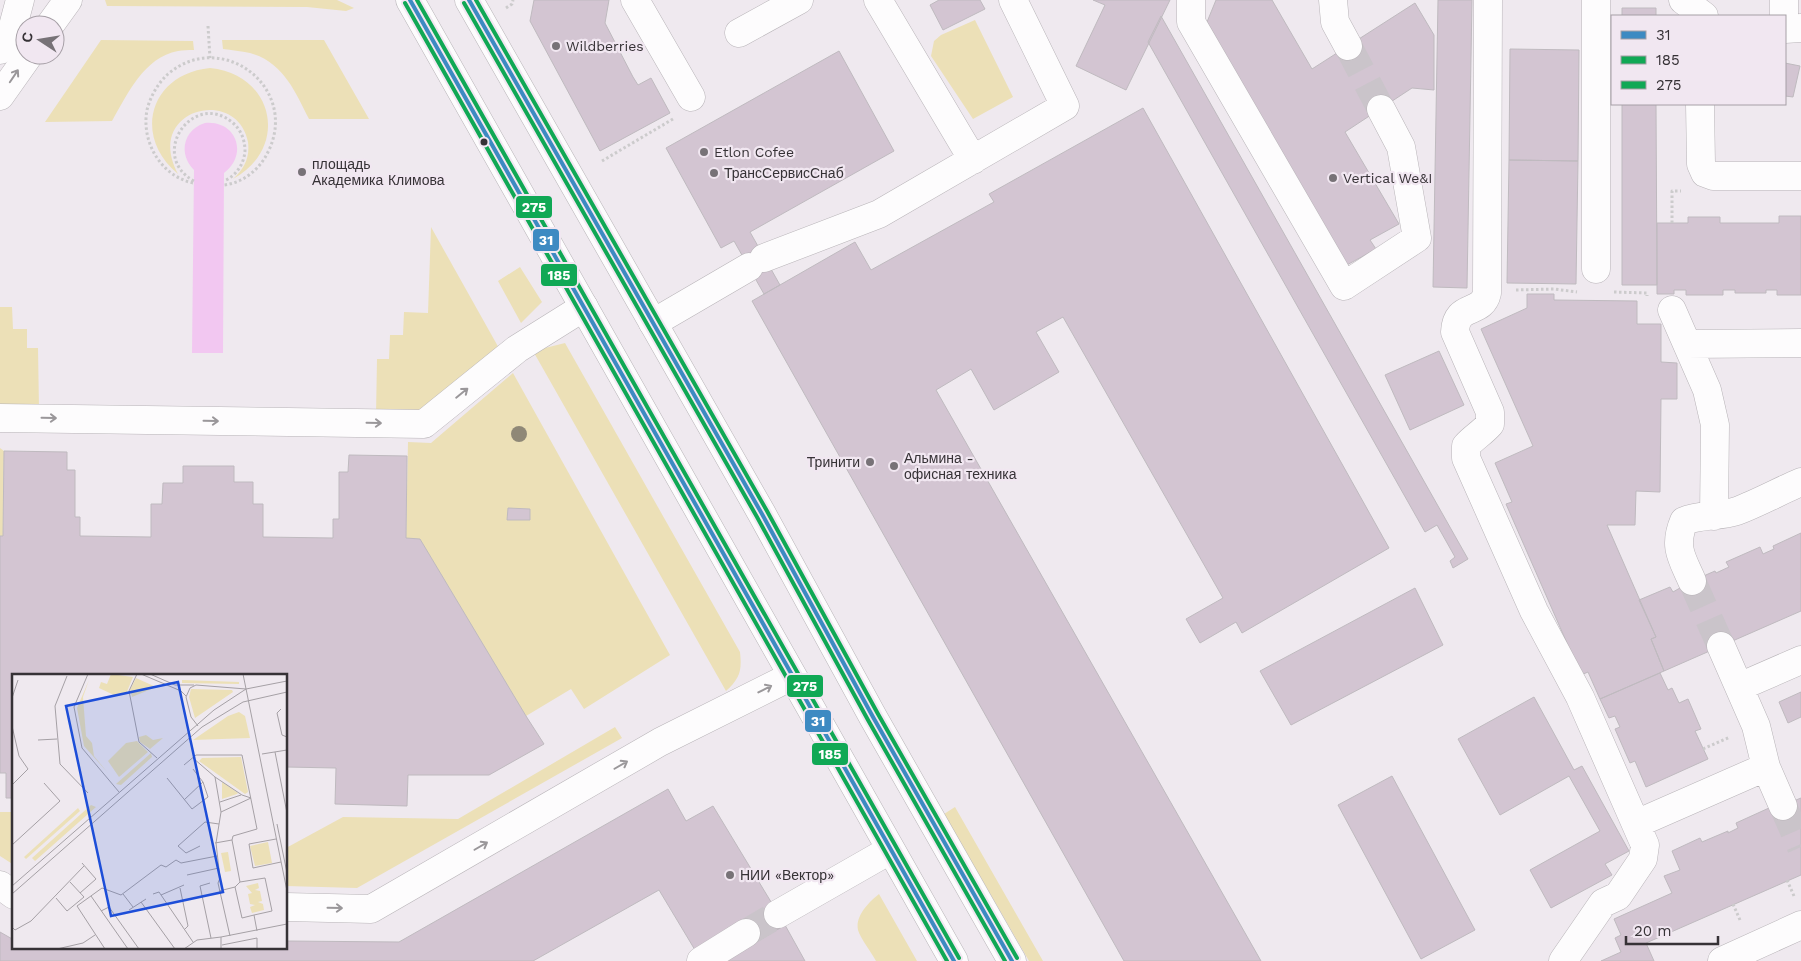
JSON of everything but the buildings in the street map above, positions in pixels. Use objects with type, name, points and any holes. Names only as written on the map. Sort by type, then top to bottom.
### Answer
[{"type":"main road","points":[[0,50],[12,30],[20,0]]},
{"type":"main road","points":[[57,15],[68,0]]},
{"type":"main road","points":[[410,0],[954,961]]},
{"type":"main road","points":[[469,0],[1012,961]]},
{"type":"main road","points":[[739,33],[799,0]]},
{"type":"main road","points":[[878,0],[973,160]]},
{"type":"main road","points":[[653,323],[757,262],[879,214],[1065,106],[1013,0]]},
{"type":"main road","points":[[1191,0],[1191,22],[1344,286],[1417,238],[1401,147],[1381,109]]},
{"type":"main road","points":[[1333,0],[1334,22],[1348,46]]},
{"type":"main road","points":[[1488,0],[1487,293],[1486,300],[1481,305],[1462,313],[1455,322],[1455,332],[1490,412],[1490,424],[1466,446],[1466,458],[1534,611],[1580,698],[1645,845],[1643,859],[1618,896],[1603,903],[1563,961]]},
{"type":"main road","points":[[1596,0],[1596,269]]},
{"type":"main road","points":[[1683,0],[1703,15]]},
{"type":"main road","points":[[1784,0],[1784,15]]},
{"type":"main road","points":[[646,4],[691,97]]},
{"type":"main road","points":[[1786,29],[1801,28]]},
{"type":"main road","points":[[0,96],[22,65]]},
{"type":"main road","points":[[1700,105],[1701,164],[1705,172],[1713,176],[1801,176]]},
{"type":"main road","points":[[0,418],[424,424],[517,349],[584,307]]},
{"type":"main road","points":[[1672,310],[1707,390],[1715,424],[1714,516]]},
{"type":"main road","points":[[1687,344],[1801,343]]},
{"type":"main road","points":[[1692,581],[1679,551],[1679,533],[1684,521],[1695,516],[1714,516],[1736,511],[1801,482]]},
{"type":"main road","points":[[1721,646],[1756,726],[1766,766],[1783,806]]},
{"type":"main road","points":[[1739,687],[1801,660]]},
{"type":"main road","points":[[288,907],[371,909],[660,742],[792,676]]},
{"type":"main road","points":[[1636,824],[1766,766]]},
{"type":"main road","points":[[778,914],[890,850]]},
{"type":"main road","points":[[0,885],[12,893]]},
{"type":"main road","points":[[1722,961],[1801,926]]},
{"type":"main road","points":[[701,961],[746,933]]},
{"type":"path","points":[[208,26],[210,58]]},
{"type":"path","points":[[210,58],[235,62],[256,76],[270,97],[276,120],[274,134],[265,158],[257,168],[240,181],[224,183],[232,176],[244,159],[244,145],[240,132],[236,126],[224,118],[212,114],[197,116],[181,128],[175,141],[176,161],[183,173],[193,182],[173,175],[158,159],[151,148],[148,136],[147,111],[151,98],[165,77],[185,63],[210,58]]},
{"type":"path","points":[[602,161],[676,117],[691,97]]},
{"type":"shaded area","points":[[105,0],[337,0],[354,8],[346,11],[307,7],[107,6]]},
{"type":"shaded area","points":[[975,20],[1013,97],[973,119],[931,56],[934,41],[941,35]]},
{"type":"shaded area","points":[[101,40],[193,41],[194,50],[178,51],[155,61],[138,78],[112,121],[45,122]]},
{"type":"shaded area","points":[[222,40],[324,40],[369,119],[309,119],[293,88],[279,70],[261,57],[250,53],[223,49]]},
{"type":"shaded area","points":[[210,68],[232,73],[249,84],[260,98],[267,114],[268,132],[262,149],[251,166],[233,179],[245,163],[248,153],[248,142],[240,124],[228,114],[212,110],[196,112],[182,120],[173,134],[171,152],[178,174],[164,159],[155,142],[152,125],[154,109],[161,94],[173,82],[190,73]]},
{"type":"shaded area","points":[[205,123],[225,127],[236,140],[237,148],[236,157],[232,165],[224,173],[223,353],[192,353],[194,170],[186,157],[185,143],[192,131]]},
{"type":"shaded area","points":[[431,227],[500,350],[419,416],[376,415],[377,359],[389,359],[390,335],[403,335],[404,312],[428,313]]},
{"type":"shaded area","points":[[520,267],[542,302],[521,323],[498,281]]},
{"type":"shaded area","points":[[0,307],[12,307],[13,329],[27,329],[27,348],[38,348],[39,409],[0,409]]},
{"type":"shaded area","points":[[565,343],[740,652],[741,664],[739,674],[726,691],[533,351]]},
{"type":"shaded area","points":[[513,373],[670,655],[584,709],[571,689],[526,716],[406,538],[408,442],[431,443]]},
{"type":"shaded area","points":[[0,448],[4,451],[3,536],[0,536]]},
{"type":"shaded area","points":[[615,727],[622,738],[357,888],[288,886],[288,847],[343,817],[458,819]]},
{"type":"shaded area","points":[[955,807],[1043,961],[1029,961],[944,814]]},
{"type":"shaded area","points":[[0,812],[12,812],[12,864],[0,856]]},
{"type":"shaded area","points":[[879,894],[917,961],[876,961],[861,937],[858,925],[861,915],[867,905]]},
{"type":"tunnel","points":[[1348,46],[1381,109]]},
{"type":"tunnel","points":[[1692,581],[1721,646]]},
{"type":"tunnel","points":[[1783,806],[1801,847]]},
{"type":"tunnel","points":[[746,933],[778,914]]},
{"type":"transit line","name":"31","points":[[410,0],[954,961]]},
{"type":"transit line","name":"275","points":[[417,0],[959,958]]},
{"type":"transit line","name":"31","points":[[469,0],[762,514],[873,717],[1012,961]]},
{"type":"transit line","name":"275","points":[[476,0],[767,511],[878,714],[1017,958]]},
{"type":"transit line","name":"185","points":[[405,3],[947,961]]},
{"type":"transit line","name":"185","points":[[464,3],[757,517],[868,720],[1005,961]]},
{"type":"place","name":"Wildberries","points":[[556,46]]},
{"type":"place","name":"Etlon Cofee","points":[[704,152]]},
{"type":"place","name":"площадь Академика Климова","points":[[302,172]]},
{"type":"place","name":"ТрансСервисСнаб","points":[[714,173]]},
{"type":"place","name":"Vertical We&I","points":[[1333,178]]},
{"type":"place","name":"Тринити","points":[[870,462]]},
{"type":"place","name":"Альмина - офисная техника","points":[[894,466]]},
{"type":"place","name":"НИИ «Вектор»","points":[[730,875]]}]
